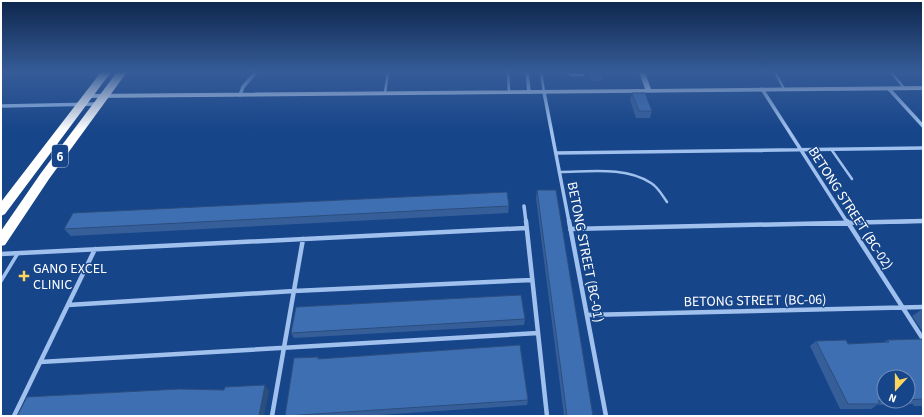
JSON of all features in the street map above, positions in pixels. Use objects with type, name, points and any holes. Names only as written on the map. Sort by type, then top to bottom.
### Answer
[{"type":"highway","name":"6","points":[[1,211],[91,91]]},
{"type":"highway","name":"6","points":[[1,241],[45,176],[107,91]]},
{"type":"main road","points":[[84,100],[240,95],[572,91]]},
{"type":"street","name":"BETONG STREET (BC-02)","points":[[764,91],[923,339]]},
{"type":"street","points":[[891,91],[923,126]]},
{"type":"street","name":"BETONG STREET (BC-01)","points":[[544,92],[606,416]]},
{"type":"street","points":[[1,106],[101,100]]},
{"type":"street","points":[[556,152],[923,148]]},
{"type":"street","points":[[524,206],[547,416]]},
{"type":"street","points":[[570,228],[923,221]]},
{"type":"street","points":[[1,254],[526,228]]},
{"type":"street","points":[[272,416],[303,239]]},
{"type":"street","points":[[14,416],[95,249]]},
{"type":"street","points":[[68,305],[294,291],[532,280]]},
{"type":"street","name":"BETONG STREET (BC-06)","points":[[587,315],[923,307]]},
{"type":"street","points":[[40,362],[538,333]]},
{"type":"lane","points":[[831,149],[852,179]]},
{"type":"lane","points":[[559,172],[615,173],[638,176],[656,188],[667,202]]},
{"type":"lane","points":[[1,281],[18,253]]},
{"type":"building","points":[[632,93],[645,93],[652,111],[639,111]]},
{"type":"building","points":[[537,190],[556,190],[593,416],[567,416]]},
{"type":"building","points":[[507,192],[509,206],[64,229],[73,213]]},
{"type":"building","points":[[521,295],[525,319],[291,333],[296,307]]},
{"type":"building","points":[[923,339],[923,400],[916,399],[916,369],[876,369],[876,404],[848,404],[816,341],[846,340],[848,344],[889,342],[887,340]]},
{"type":"building","points":[[520,345],[528,400],[285,416],[294,358],[318,357],[318,359]]},
{"type":"building","points":[[265,385],[259,416],[17,416],[27,397],[180,389],[224,390],[225,387]]},
{"type":"place","name":"GANO EXCEL CLINIC","points":[[24,276]]}]
